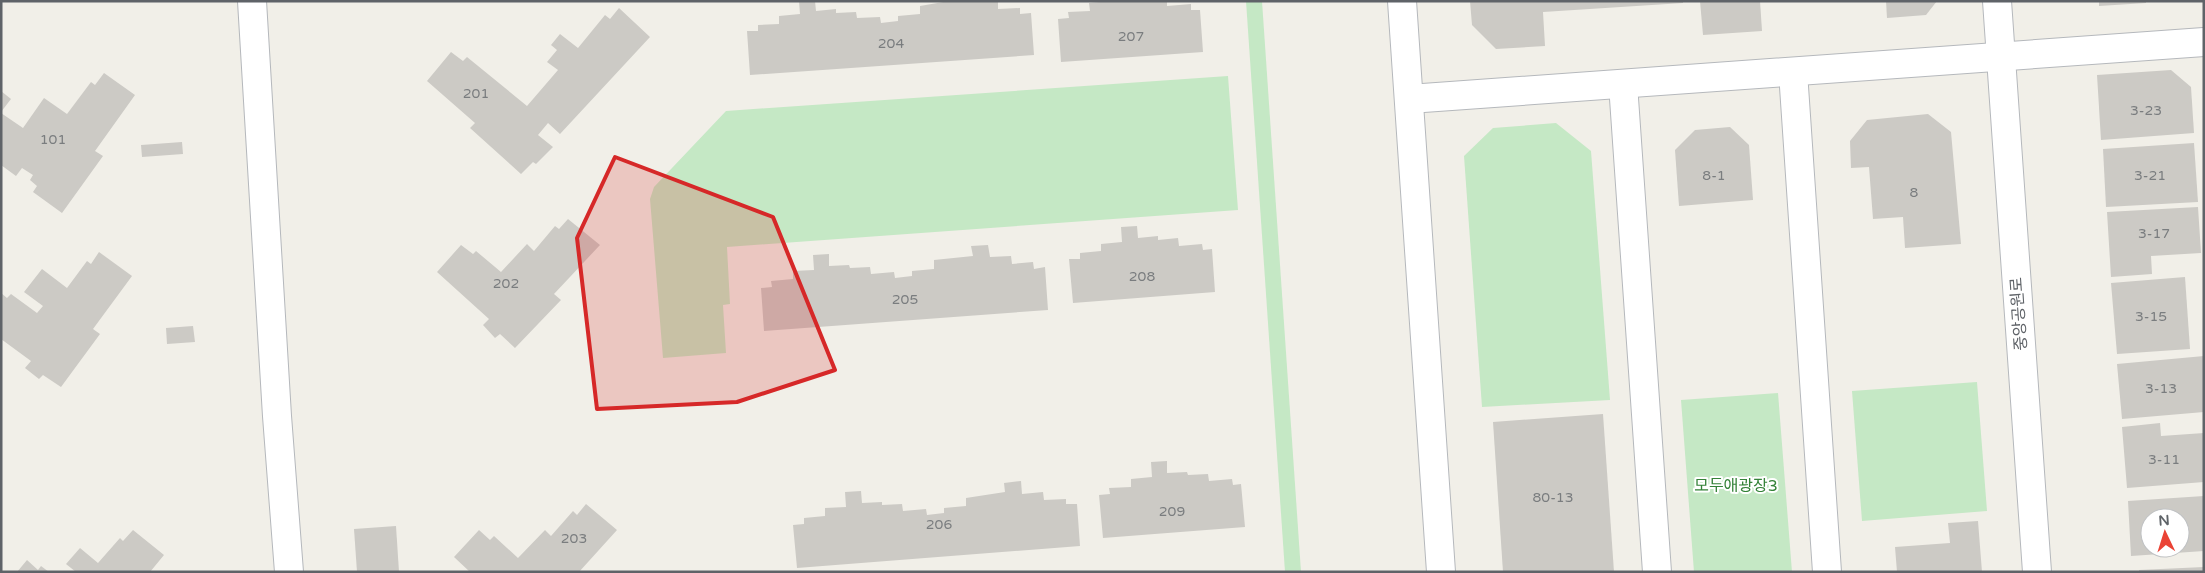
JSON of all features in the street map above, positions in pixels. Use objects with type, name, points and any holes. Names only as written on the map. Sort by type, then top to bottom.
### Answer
[{"type":"street","points":[[252,1],[275,388],[289,572]]},
{"type":"street","points":[[1402,1],[1441,572]]},
{"type":"street","name":"중앙공원로","points":[[1997,1],[2037,572]]},
{"type":"street","points":[[1409,99],[2204,42]]},
{"type":"street","points":[[1792,72],[1827,572]]},
{"type":"street","points":[[1623,84],[1657,572]]},
{"type":"highlighted area","points":[[615,157],[773,217],[835,370],[737,402],[597,409],[577,238]]},
{"type":"green space","points":[[1246,1],[1262,1],[1301,572],[1285,572]]},
{"type":"green space","points":[[1228,76],[1238,210],[727,247],[730,304],[723,305],[726,353],[663,358],[650,199],[654,187],[726,111]]},
{"type":"green space","points":[[1556,123],[1591,151],[1610,400],[1482,407],[1464,156],[1493,128]]},
{"type":"green space","points":[[1977,382],[1987,511],[1862,521],[1852,391]]},
{"type":"green space","name":"모두애광장3","points":[[1778,393],[1792,572],[1694,572],[1681,400]]},
{"type":"building","points":[[799,1],[815,1],[816,11],[836,9],[836,13],[856,12],[857,18],[880,17],[881,23],[898,21],[898,16],[920,14],[920,6],[949,1],[998,1],[998,9],[1020,8],[1020,14],[1031,13],[1034,55],[750,75],[747,31],[758,31],[758,25],[779,24],[779,16],[800,14]]},
{"type":"building","points":[[1167,1],[1167,6],[1191,4],[1191,10],[1200,10],[1203,52],[1061,62],[1058,19],[1069,18],[1068,12],[1090,11],[1089,3]]},
{"type":"building","points":[[1470,1],[1683,1],[1683,3],[1543,12],[1545,46],[1496,49],[1472,25]]},
{"type":"building","points":[[1700,1],[1760,1],[1762,31],[1703,35]]},
{"type":"building","points":[[1886,1],[1937,1],[1926,15],[1887,18]]},
{"type":"building","points":[[2099,1],[2146,1],[2146,3],[2099,6]]},
{"type":"building","points":[[619,8],[650,37],[560,134],[548,123],[538,135],[553,147],[536,164],[533,162],[521,174],[470,128],[475,123],[427,81],[451,52],[463,61],[467,57],[527,106],[558,70],[547,62],[557,50],[551,45],[560,34],[578,48],[605,15],[610,19]]},
{"type":"building","points":[[2171,70],[2191,87],[2194,133],[2101,140],[2097,75]]},
{"type":"building","points":[[104,73],[135,95],[95,151],[103,156],[62,213],[33,192],[37,186],[30,180],[33,175],[22,168],[16,176],[1,165],[1,113],[23,128],[44,98],[67,114],[91,82],[95,85]]},
{"type":"building","points":[[1,91],[11,99],[1,112]]},
{"type":"building","points":[[1928,114],[1951,132],[1961,244],[1905,248],[1903,217],[1873,219],[1869,167],[1851,168],[1850,141],[1867,120]]},
{"type":"building","points":[[1730,127],[1749,145],[1753,200],[1679,206],[1675,150],[1695,130]]},
{"type":"building","points":[[182,142],[183,154],[142,157],[141,145]]},
{"type":"building","points":[[2194,143],[2198,202],[2106,207],[2103,149]]},
{"type":"building","points":[[2198,207],[2201,253],[2151,256],[2152,274],[2111,277],[2107,212]]},
{"type":"building","points":[[568,219],[600,245],[554,294],[561,300],[515,348],[500,334],[495,338],[483,325],[489,319],[437,272],[461,245],[473,254],[476,251],[501,272],[527,244],[534,251],[555,226],[559,229]]},
{"type":"building","points":[[1137,226],[1138,238],[1158,236],[1158,240],[1178,238],[1179,246],[1202,244],[1203,250],[1212,249],[1215,292],[1073,303],[1069,259],[1080,259],[1080,253],[1101,251],[1101,244],[1122,242],[1121,227]]},
{"type":"building","points":[[988,245],[990,257],[1011,256],[1012,264],[1033,262],[1034,269],[1045,267],[1048,310],[764,331],[761,288],[772,287],[771,281],[793,279],[793,271],[814,270],[813,255],[829,254],[829,266],[870,267],[871,274],[894,272],[895,278],[912,276],[912,271],[934,269],[934,260],[973,256],[971,246]]},
{"type":"building","points":[[99,252],[132,276],[93,329],[100,334],[61,387],[43,375],[39,379],[25,368],[31,361],[1,339],[1,293],[7,298],[11,294],[37,313],[43,306],[24,292],[42,269],[67,288],[87,261],[91,264]]},
{"type":"building","points":[[2185,277],[2190,349],[2117,354],[2111,283]]},
{"type":"building","points":[[193,326],[195,342],[167,344],[166,328]]},
{"type":"building","points":[[2204,356],[2204,412],[2122,419],[2117,364]]},
{"type":"building","points":[[1603,414],[1614,572],[1503,572],[1493,422]]},
{"type":"building","points":[[2160,423],[2161,436],[2204,433],[2204,482],[2127,488],[2122,427]]},
{"type":"building","points":[[1167,461],[1167,473],[1208,474],[1209,481],[1232,479],[1233,485],[1241,484],[1245,527],[1103,538],[1099,495],[1110,494],[1109,488],[1131,487],[1131,479],[1152,477],[1151,462]]},
{"type":"building","points":[[1021,481],[1022,494],[1043,492],[1044,500],[1066,499],[1066,504],[1077,504],[1080,546],[797,568],[793,525],[804,524],[804,518],[825,516],[825,508],[846,507],[845,492],[861,491],[862,503],[902,504],[903,511],[926,509],[927,515],[944,513],[944,508],[966,506],[966,498],[1005,492],[1004,483]]},
{"type":"building","points":[[2204,496],[2204,551],[2190,552],[2190,508],[2140,508],[2140,555],[2131,556],[2128,501]]},
{"type":"building","points":[[586,504],[617,530],[579,572],[470,572],[454,557],[479,530],[490,540],[494,536],[518,558],[545,530],[551,536],[573,511],[577,515]]},
{"type":"building","points":[[1978,521],[1982,572],[1897,572],[1895,547],[1950,543],[1948,523]]},
{"type":"building","points":[[396,526],[399,572],[357,572],[354,529]]},
{"type":"building","points":[[133,530],[164,555],[150,572],[76,572],[66,564],[80,548],[98,563],[120,538],[123,541]]},
{"type":"building","points":[[27,560],[38,570],[41,566],[49,572],[17,572]]},
{"type":"building","points":[[2204,567],[2204,572],[2139,572],[2139,570]]}]
